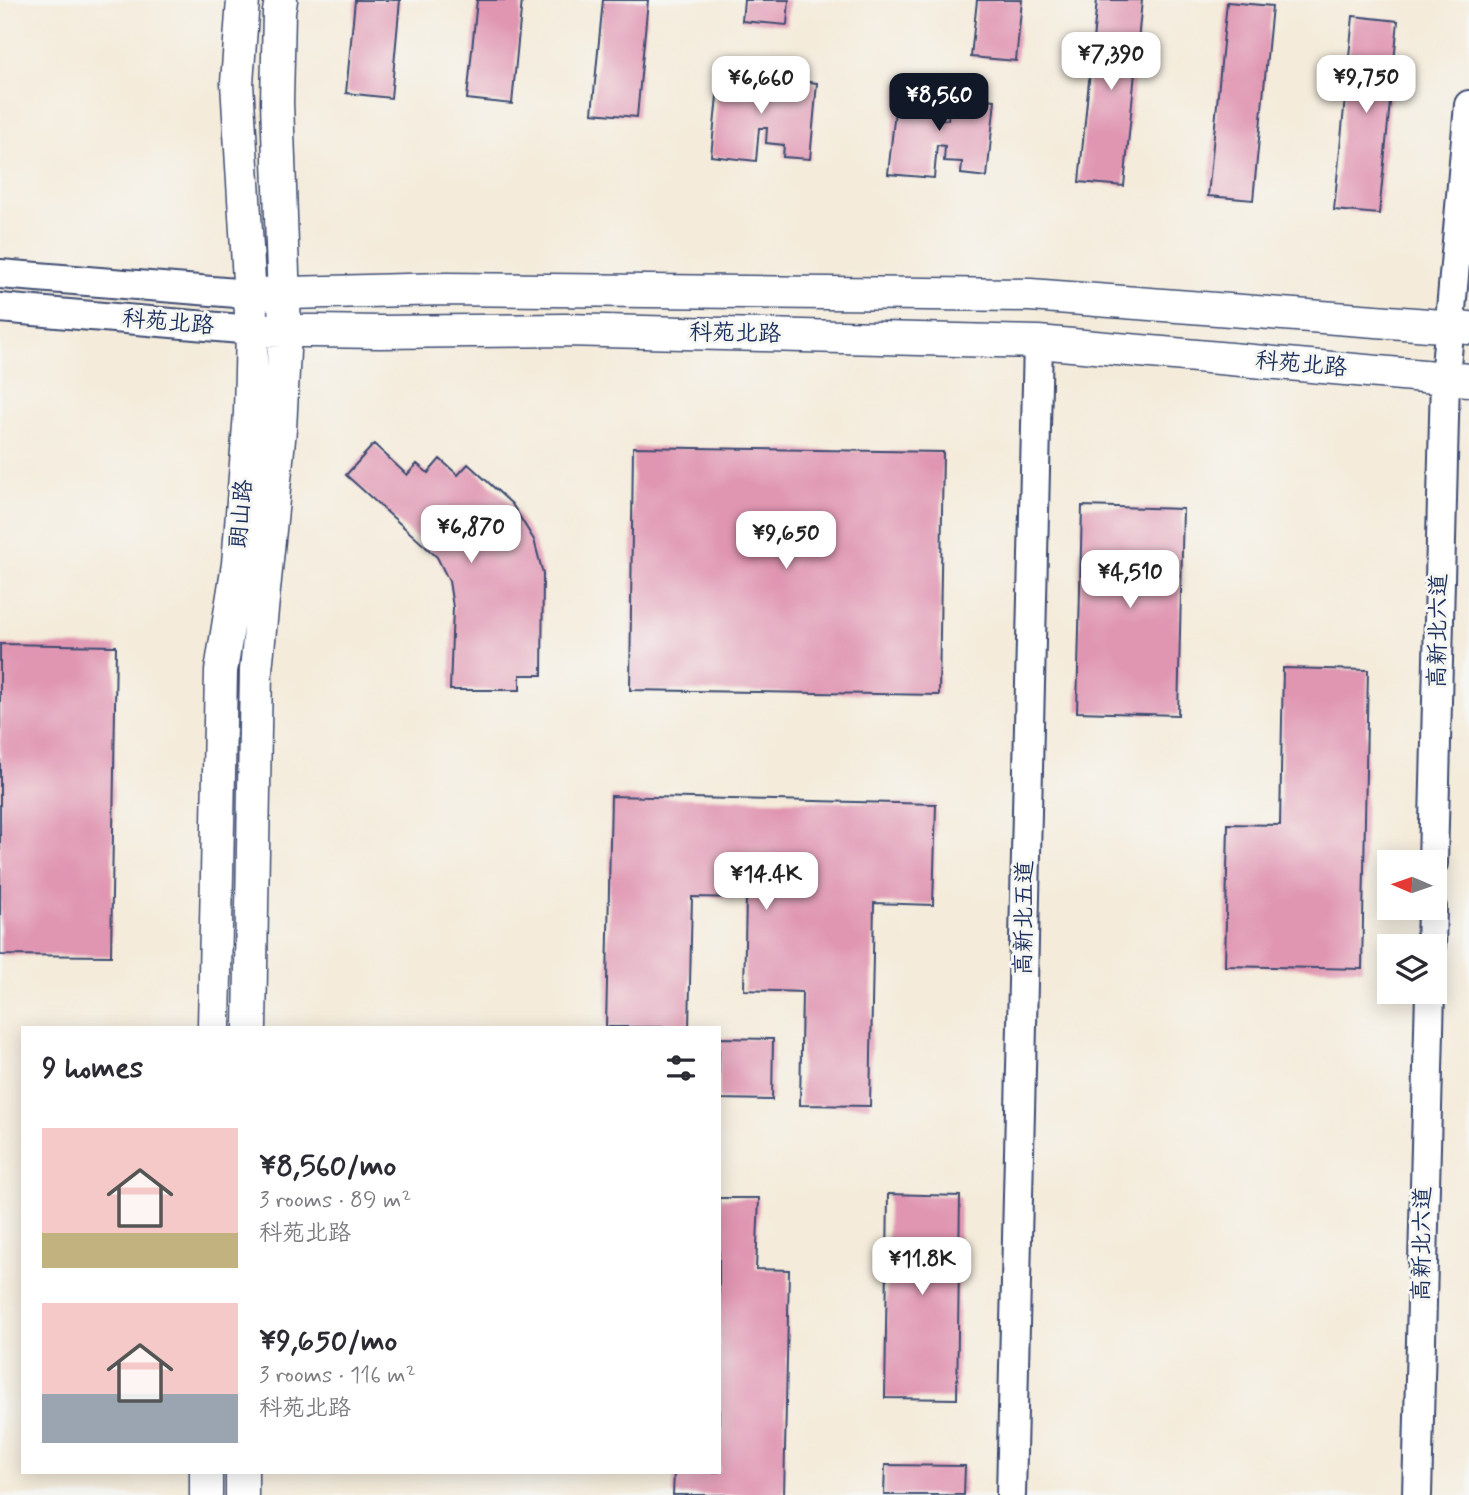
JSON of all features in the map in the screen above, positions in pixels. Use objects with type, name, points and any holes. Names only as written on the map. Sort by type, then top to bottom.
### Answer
[{"type":"main road","name":"朗山路","points":[[214,1026],[221,671],[238,564],[250,413],[252,330],[237,83],[243,0]]},
{"type":"main road","name":"朗山路","points":[[250,1026],[256,670],[280,429],[285,331],[277,102],[281,0]]},
{"type":"main road","name":"科苑北路","points":[[249,294],[446,289],[1030,295],[1459,327]]},
{"type":"main road","name":"科苑北路","points":[[252,330],[565,330],[1038,342],[1457,379]]},
{"type":"main road","points":[[206,1474],[206,1495]]},
{"type":"main road","points":[[242,1474],[242,1495]]},
{"type":"street","name":"高新北六道","points":[[1434,850],[1469,105]]},
{"type":"street","name":"科苑北路","points":[[0,274],[249,294]]},
{"type":"street","name":"科苑北路","points":[[0,308],[252,330]]},
{"type":"street","name":"高新北五道","points":[[1011,1495],[1038,342]]},
{"type":"street","name":"高新北六道","points":[[1417,1495],[1430,1004]]},
{"type":"building","points":[[355,0],[400,0],[391,98],[346,93]]},
{"type":"building","points":[[477,0],[522,0],[512,104],[467,99]]},
{"type":"building","points":[[603,0],[648,0],[637,117],[592,113]]},
{"type":"building","points":[[744,0],[789,0],[787,25],[742,21]]},
{"type":"building","points":[[977,0],[1022,0],[1016,61],[971,57]]},
{"type":"building","points":[[1097,0],[1142,0],[1124,186],[1079,182]]},
{"type":"building","points":[[1227,2],[1272,6],[1253,200],[1208,196]]},
{"type":"building","points":[[1353,16],[1398,21],[1379,214],[1334,210]]},
{"type":"building","points":[[720,66],[764,71],[761,102],[770,103],[771,89],[791,91],[792,80],[817,83],[810,159],[783,157],[784,145],[766,143],[767,128],[759,128],[756,161],[711,156]]},
{"type":"building","points":[[898,83],[943,88],[940,119],[948,120],[949,107],[969,109],[970,98],[995,100],[987,177],[961,174],[962,162],[944,161],[945,146],[937,145],[934,178],[888,174]]},
{"type":"building","points":[[374,444],[407,475],[417,464],[428,473],[440,459],[458,475],[468,464],[512,504],[534,540],[543,574],[542,675],[520,675],[520,690],[450,690],[453,607],[449,581],[437,557],[346,475]]},
{"type":"building","points":[[633,447],[943,452],[939,695],[630,690]]},
{"type":"building","points":[[1082,506],[1183,509],[1178,715],[1077,712]]},
{"type":"building","points":[[0,644],[116,646],[111,956],[0,955]]},
{"type":"building","points":[[1283,668],[1368,670],[1362,969],[1225,966],[1228,824],[1280,825]]},
{"type":"building","points":[[611,796],[936,804],[933,905],[874,903],[870,1106],[800,1105],[802,992],[744,990],[746,898],[692,897],[689,1026],[606,1026]]},
{"type":"building","points":[[721,1038],[773,1039],[772,1100],[721,1099]]},
{"type":"building","points":[[888,1194],[960,1196],[957,1399],[885,1398]]},
{"type":"building","points":[[721,1198],[759,1198],[756,1269],[789,1270],[784,1495],[673,1495],[674,1474],[721,1474]]},
{"type":"building","points":[[885,1465],[965,1466],[964,1495],[884,1495]]}]
